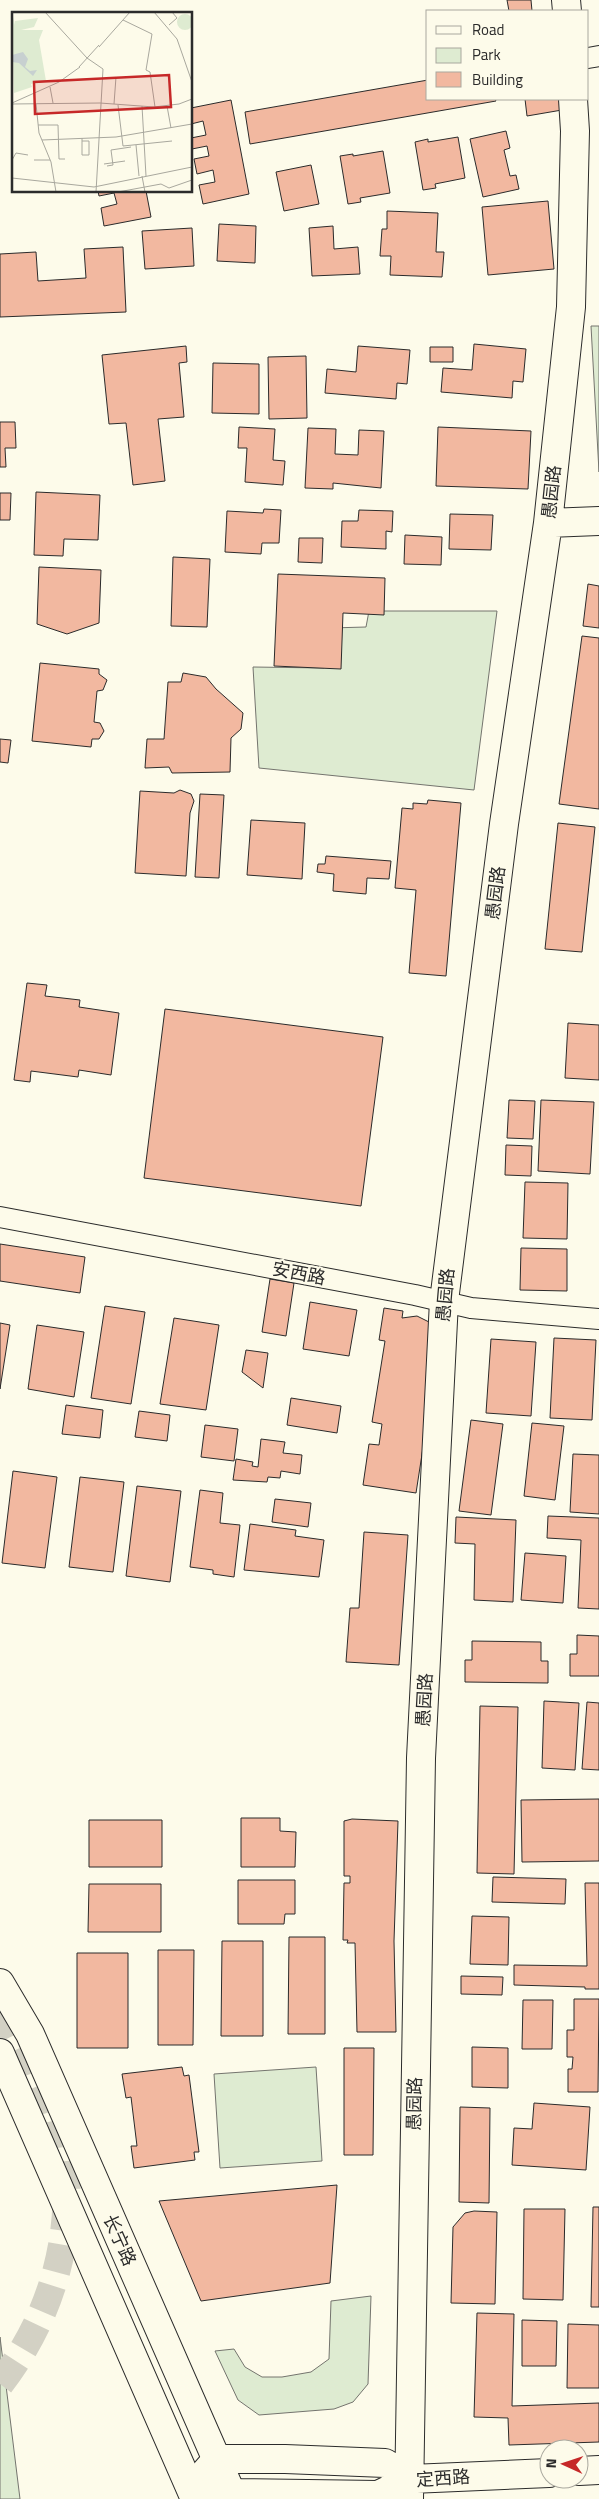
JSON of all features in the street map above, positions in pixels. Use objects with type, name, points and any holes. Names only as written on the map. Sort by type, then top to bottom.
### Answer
[{"type":"main road","name":"愚园路","points":[[410,2489],[413,2126],[421,1758],[444,1300],[504,824],[548,523],[571,307],[575,131],[573,100]]},
{"type":"main road","points":[[548,523],[599,521]]},
{"type":"main road","name":"长宁路","points":[[0,1984],[33,2042],[233,2496]]},
{"type":"main road","name":"长宁路","points":[[0,2053],[193,2494]]},
{"type":"main road","points":[[193,2494],[217,2459],[286,2458],[385,2463],[410,2489]]},
{"type":"main road","name":"定西路","points":[[193,2494],[233,2496],[378,2495],[410,2489],[539,2474]]},
{"type":"street","name":"安西路","points":[[0,1218],[444,1300],[471,1308],[599,1319]]},
{"type":"green space","points":[[591,326],[599,326],[599,472]]},
{"type":"green space","points":[[369,611],[497,611],[474,790],[259,768],[253,667],[324,668],[330,628],[366,627]]},
{"type":"green space","points":[[316,2067],[322,2161],[220,2168],[214,2074]]},
{"type":"green space","points":[[371,2296],[368,2384],[353,2402],[334,2409],[259,2415],[238,2400],[215,2351],[234,2349],[245,2367],[262,2377],[282,2377],[311,2372],[329,2359],[331,2301]]},
{"type":"green space","points":[[0,2337],[20,2499],[0,2499]]},
{"type":"building","points":[[507,0],[531,0],[532,10],[509,10]]},
{"type":"building","points":[[426,80],[426,100],[496,101],[250,144],[245,112]]},
{"type":"building","points":[[231,100],[249,194],[203,204],[199,185],[215,182],[213,170],[197,174],[194,159],[209,156],[207,146],[192,149],[192,138],[206,135],[203,121],[192,124],[192,108]]},
{"type":"building","points":[[525,100],[560,100],[562,110],[527,116]]},
{"type":"building","points":[[506,131],[510,148],[504,150],[510,176],[516,175],[519,189],[483,197],[470,139]]},
{"type":"building","points":[[458,137],[465,178],[435,184],[436,188],[423,190],[415,142],[428,139],[428,142]]},
{"type":"building","points":[[383,151],[390,193],[360,198],[361,202],[348,204],[340,156],[353,154],[353,156]]},
{"type":"building","points":[[311,165],[319,204],[284,211],[276,172]]},
{"type":"building","points":[[98,192],[146,192],[151,217],[104,226],[101,208],[117,204],[114,193],[99,196]]},
{"type":"building","points":[[548,201],[554,269],[488,275],[482,207]]},
{"type":"building","points":[[387,211],[438,213],[436,252],[444,252],[442,277],[390,275],[391,256],[380,256],[382,229],[387,229]]},
{"type":"building","points":[[219,224],[256,226],[255,263],[217,261]]},
{"type":"building","points":[[333,226],[334,249],[358,247],[360,274],[312,276],[309,228]]},
{"type":"building","points":[[192,228],[194,266],[145,269],[142,231]]},
{"type":"building","points":[[123,247],[126,312],[0,317],[0,254],[36,252],[38,281],[86,278],[84,249]]},
{"type":"building","points":[[474,344],[526,349],[523,382],[513,381],[512,398],[441,392],[443,368],[472,370]]},
{"type":"building","points":[[186,346],[187,362],[179,363],[184,417],[158,419],[165,481],[133,485],[126,423],[109,424],[102,355]]},
{"type":"building","points":[[358,346],[410,350],[407,384],[397,383],[396,399],[325,393],[327,369],[356,372]]},
{"type":"building","points":[[430,347],[453,347],[453,362],[430,362]]},
{"type":"building","points":[[306,356],[307,418],[269,419],[268,357]]},
{"type":"building","points":[[213,363],[259,364],[259,414],[212,413]]},
{"type":"building","points":[[0,422],[15,422],[16,448],[5,448],[6,467],[0,467]]},
{"type":"building","points":[[239,427],[275,429],[273,460],[285,461],[283,485],[245,482],[247,448],[238,448]]},
{"type":"building","points":[[438,427],[531,431],[528,489],[436,486]]},
{"type":"building","points":[[308,428],[336,429],[335,454],[358,455],[359,430],[384,431],[381,488],[333,483],[333,489],[305,488]]},
{"type":"building","points":[[36,492],[100,495],[98,540],[64,539],[63,556],[34,555]]},
{"type":"building","points":[[0,493],[11,493],[10,520],[0,520]]},
{"type":"building","points":[[264,509],[281,510],[279,543],[262,543],[261,554],[225,552],[227,511],[263,513]]},
{"type":"building","points":[[359,510],[393,511],[392,532],[386,531],[386,549],[341,547],[342,521],[358,521]]},
{"type":"building","points":[[450,514],[493,515],[491,550],[449,549]]},
{"type":"building","points":[[405,535],[442,537],[441,565],[404,564]]},
{"type":"building","points":[[299,538],[323,538],[322,563],[298,562]]},
{"type":"building","points":[[173,557],[210,559],[207,627],[171,626]]},
{"type":"building","points":[[39,567],[101,570],[99,623],[67,634],[37,624]]},
{"type":"building","points":[[278,574],[385,578],[384,615],[343,613],[341,669],[274,666]]},
{"type":"building","points":[[588,584],[599,586],[599,628],[583,626]]},
{"type":"building","points":[[582,636],[599,638],[599,809],[559,804]]},
{"type":"building","points":[[40,663],[99,669],[99,674],[107,680],[103,690],[97,691],[94,722],[100,723],[104,731],[99,739],[92,739],[91,747],[32,741]]},
{"type":"building","points":[[183,673],[206,677],[216,689],[243,713],[241,729],[231,738],[230,772],[172,773],[169,767],[145,768],[147,739],[164,739],[168,682],[181,682]]},
{"type":"building","points":[[0,739],[11,740],[8,763],[0,762]]},
{"type":"building","points":[[180,790],[191,794],[194,801],[190,813],[186,876],[135,873],[140,791],[174,793]]},
{"type":"building","points":[[200,794],[224,795],[219,878],[195,877]]},
{"type":"building","points":[[428,800],[461,803],[446,976],[409,973],[416,890],[395,888],[402,808],[413,809],[413,803],[427,804]]},
{"type":"building","points":[[251,820],[305,823],[302,879],[247,875]]},
{"type":"building","points":[[558,823],[595,827],[582,952],[545,949]]},
{"type":"building","points":[[326,856],[391,861],[389,879],[367,878],[366,894],[333,891],[334,874],[317,872],[318,864],[325,864]]},
{"type":"building","points":[[27,983],[47,985],[45,996],[80,1000],[79,1007],[119,1013],[111,1075],[79,1070],[78,1077],[31,1071],[30,1082],[14,1080]]},
{"type":"building","points":[[165,1009],[383,1037],[361,1206],[144,1178]]},
{"type":"building","points":[[568,1023],[599,1025],[599,1080],[565,1078]]},
{"type":"building","points":[[509,1100],[535,1101],[533,1139],[507,1138]]},
{"type":"building","points":[[541,1100],[594,1102],[590,1174],[538,1171]]},
{"type":"building","points":[[506,1145],[532,1146],[531,1176],[505,1175]]},
{"type":"building","points":[[525,1182],[568,1183],[567,1239],[523,1238]]},
{"type":"building","points":[[0,1244],[85,1257],[80,1293],[0,1281]]},
{"type":"building","points":[[521,1248],[567,1249],[567,1291],[520,1290]]},
{"type":"building","points":[[270,1279],[294,1283],[286,1336],[262,1332]]},
{"type":"building","points":[[310,1302],[357,1310],[349,1356],[303,1349]]},
{"type":"building","points":[[105,1306],[145,1312],[131,1404],[91,1398]]},
{"type":"building","points":[[384,1308],[403,1311],[402,1318],[417,1316],[433,1324],[438,1351],[416,1493],[363,1485],[369,1444],[379,1445],[382,1424],[372,1422],[385,1341],[379,1340]]},
{"type":"building","points":[[174,1318],[219,1325],[206,1410],[160,1404]]},
{"type":"building","points":[[0,1323],[10,1325],[0,1389]]},
{"type":"building","points":[[37,1325],[84,1332],[74,1397],[28,1389]]},
{"type":"building","points":[[554,1338],[596,1340],[592,1420],[550,1418]]},
{"type":"building","points":[[491,1339],[536,1342],[531,1416],[486,1413]]},
{"type":"building","points":[[246,1350],[268,1353],[263,1388],[242,1372]]},
{"type":"building","points":[[291,1398],[341,1406],[337,1433],[287,1425]]},
{"type":"building","points":[[66,1405],[103,1410],[100,1438],[62,1434]]},
{"type":"building","points":[[139,1411],[170,1415],[167,1441],[135,1437]]},
{"type":"building","points":[[471,1420],[503,1424],[491,1515],[459,1511]]},
{"type":"building","points":[[532,1423],[564,1426],[555,1500],[524,1496]]},
{"type":"building","points":[[205,1425],[238,1429],[234,1461],[201,1457]]},
{"type":"building","points":[[261,1439],[285,1442],[283,1453],[302,1455],[300,1474],[281,1471],[280,1478],[268,1477],[267,1482],[233,1480],[236,1459],[253,1462],[252,1466],[258,1467]]},
{"type":"building","points":[[573,1454],[599,1455],[599,1514],[570,1512]]},
{"type":"building","points":[[13,1471],[57,1477],[45,1568],[2,1563]]},
{"type":"building","points":[[80,1477],[124,1482],[113,1572],[69,1567]]},
{"type":"building","points":[[137,1486],[181,1491],[170,1582],[126,1576]]},
{"type":"building","points":[[200,1490],[223,1493],[220,1523],[240,1525],[234,1577],[213,1574],[213,1570],[190,1567]]},
{"type":"building","points":[[275,1499],[311,1503],[308,1527],[272,1522]]},
{"type":"building","points":[[548,1516],[599,1518],[599,1609],[578,1608],[581,1540],[547,1538]]},
{"type":"building","points":[[456,1517],[516,1520],[513,1602],[474,1600],[475,1544],[455,1543]]},
{"type":"building","points":[[250,1524],[296,1530],[295,1536],[324,1540],[319,1577],[244,1570]]},
{"type":"building","points":[[364,1532],[408,1535],[399,1665],[346,1662],[350,1608],[359,1608]]},
{"type":"building","points":[[525,1553],[566,1556],[563,1603],[521,1600]]},
{"type":"building","points":[[577,1635],[599,1636],[599,1676],[570,1676],[570,1654],[577,1654]]},
{"type":"building","points":[[472,1641],[541,1642],[541,1661],[548,1661],[548,1683],[465,1682],[465,1660],[472,1660]]},
{"type":"building","points":[[544,1701],[579,1703],[575,1770],[542,1768]]},
{"type":"building","points":[[587,1702],[599,1703],[599,1770],[582,1769]]},
{"type":"building","points":[[480,1706],[518,1707],[514,1874],[477,1873]]},
{"type":"building","points":[[599,1799],[599,1861],[522,1862],[521,1800]]},
{"type":"building","points":[[241,1818],[280,1818],[280,1831],[296,1832],[295,1867],[241,1867]]},
{"type":"building","points":[[352,1819],[398,1821],[394,1941],[396,2032],[357,2032],[355,1943],[347,1943],[348,1940],[343,1940],[344,1883],[350,1883],[350,1876],[344,1876],[344,1821]]},
{"type":"building","points":[[89,1820],[162,1820],[162,1867],[89,1867]]},
{"type":"building","points":[[493,1877],[566,1879],[565,1904],[492,1902]]},
{"type":"building","points":[[238,1880],[295,1880],[295,1914],[285,1914],[284,1924],[238,1924]]},
{"type":"building","points":[[585,1883],[599,1883],[599,1989],[514,1985],[514,1965],[587,1966]]},
{"type":"building","points":[[89,1884],[161,1884],[161,1932],[88,1932]]},
{"type":"building","points":[[472,1916],[509,1917],[508,1965],[470,1964]]},
{"type":"building","points":[[289,1937],[325,1937],[325,2034],[288,2034]]},
{"type":"building","points":[[222,1941],[263,1941],[263,2036],[221,2036]]},
{"type":"building","points":[[158,1950],[194,1950],[193,2045],[158,2045]]},
{"type":"building","points":[[77,1953],[128,1953],[128,2048],[77,2048]]},
{"type":"building","points":[[461,1976],[503,1977],[502,1995],[461,1994]]},
{"type":"building","points":[[574,1999],[599,1999],[598,2092],[568,2092],[568,2069],[572,2069],[573,2057],[567,2057],[567,2030],[574,2030]]},
{"type":"building","points":[[523,2000],[553,2000],[552,2049],[522,2049]]},
{"type":"building","points":[[472,2047],[508,2048],[508,2088],[472,2087]]},
{"type":"building","points":[[344,2048],[374,2048],[373,2155],[344,2155]]},
{"type":"building","points":[[182,2067],[184,2076],[189,2075],[199,2152],[194,2152],[195,2160],[134,2168],[131,2146],[137,2146],[131,2097],[126,2098],[122,2074]]},
{"type":"building","points":[[534,2103],[590,2107],[586,2170],[512,2165],[514,2128],[532,2129]]},
{"type":"building","points":[[460,2107],[490,2108],[489,2203],[459,2202]]},
{"type":"building","points":[[337,2185],[330,2283],[201,2301],[159,2201]]},
{"type":"building","points":[[593,2207],[599,2207],[599,2307],[591,2307]]},
{"type":"building","points":[[524,2209],[565,2209],[563,2300],[523,2299]]},
{"type":"building","points":[[474,2211],[497,2212],[495,2304],[451,2303],[453,2227],[465,2213]]},
{"type":"building","points":[[477,2313],[514,2314],[512,2406],[599,2403],[599,2442],[589,2442],[589,2439],[539,2439],[539,2444],[509,2445],[508,2418],[474,2417]]},
{"type":"building","points":[[522,2320],[557,2321],[556,2366],[522,2366]]},
{"type":"building","points":[[568,2324],[599,2325],[599,2388],[567,2388]]},
{"type":"tunnel","points":[[0,2011],[16,2041],[29,2072],[49,2135]]},
{"type":"tunnel","points":[[0,2384],[21,2353],[38,2321],[52,2287],[61,2253],[66,2218],[67,2182],[56,2109]]}]
